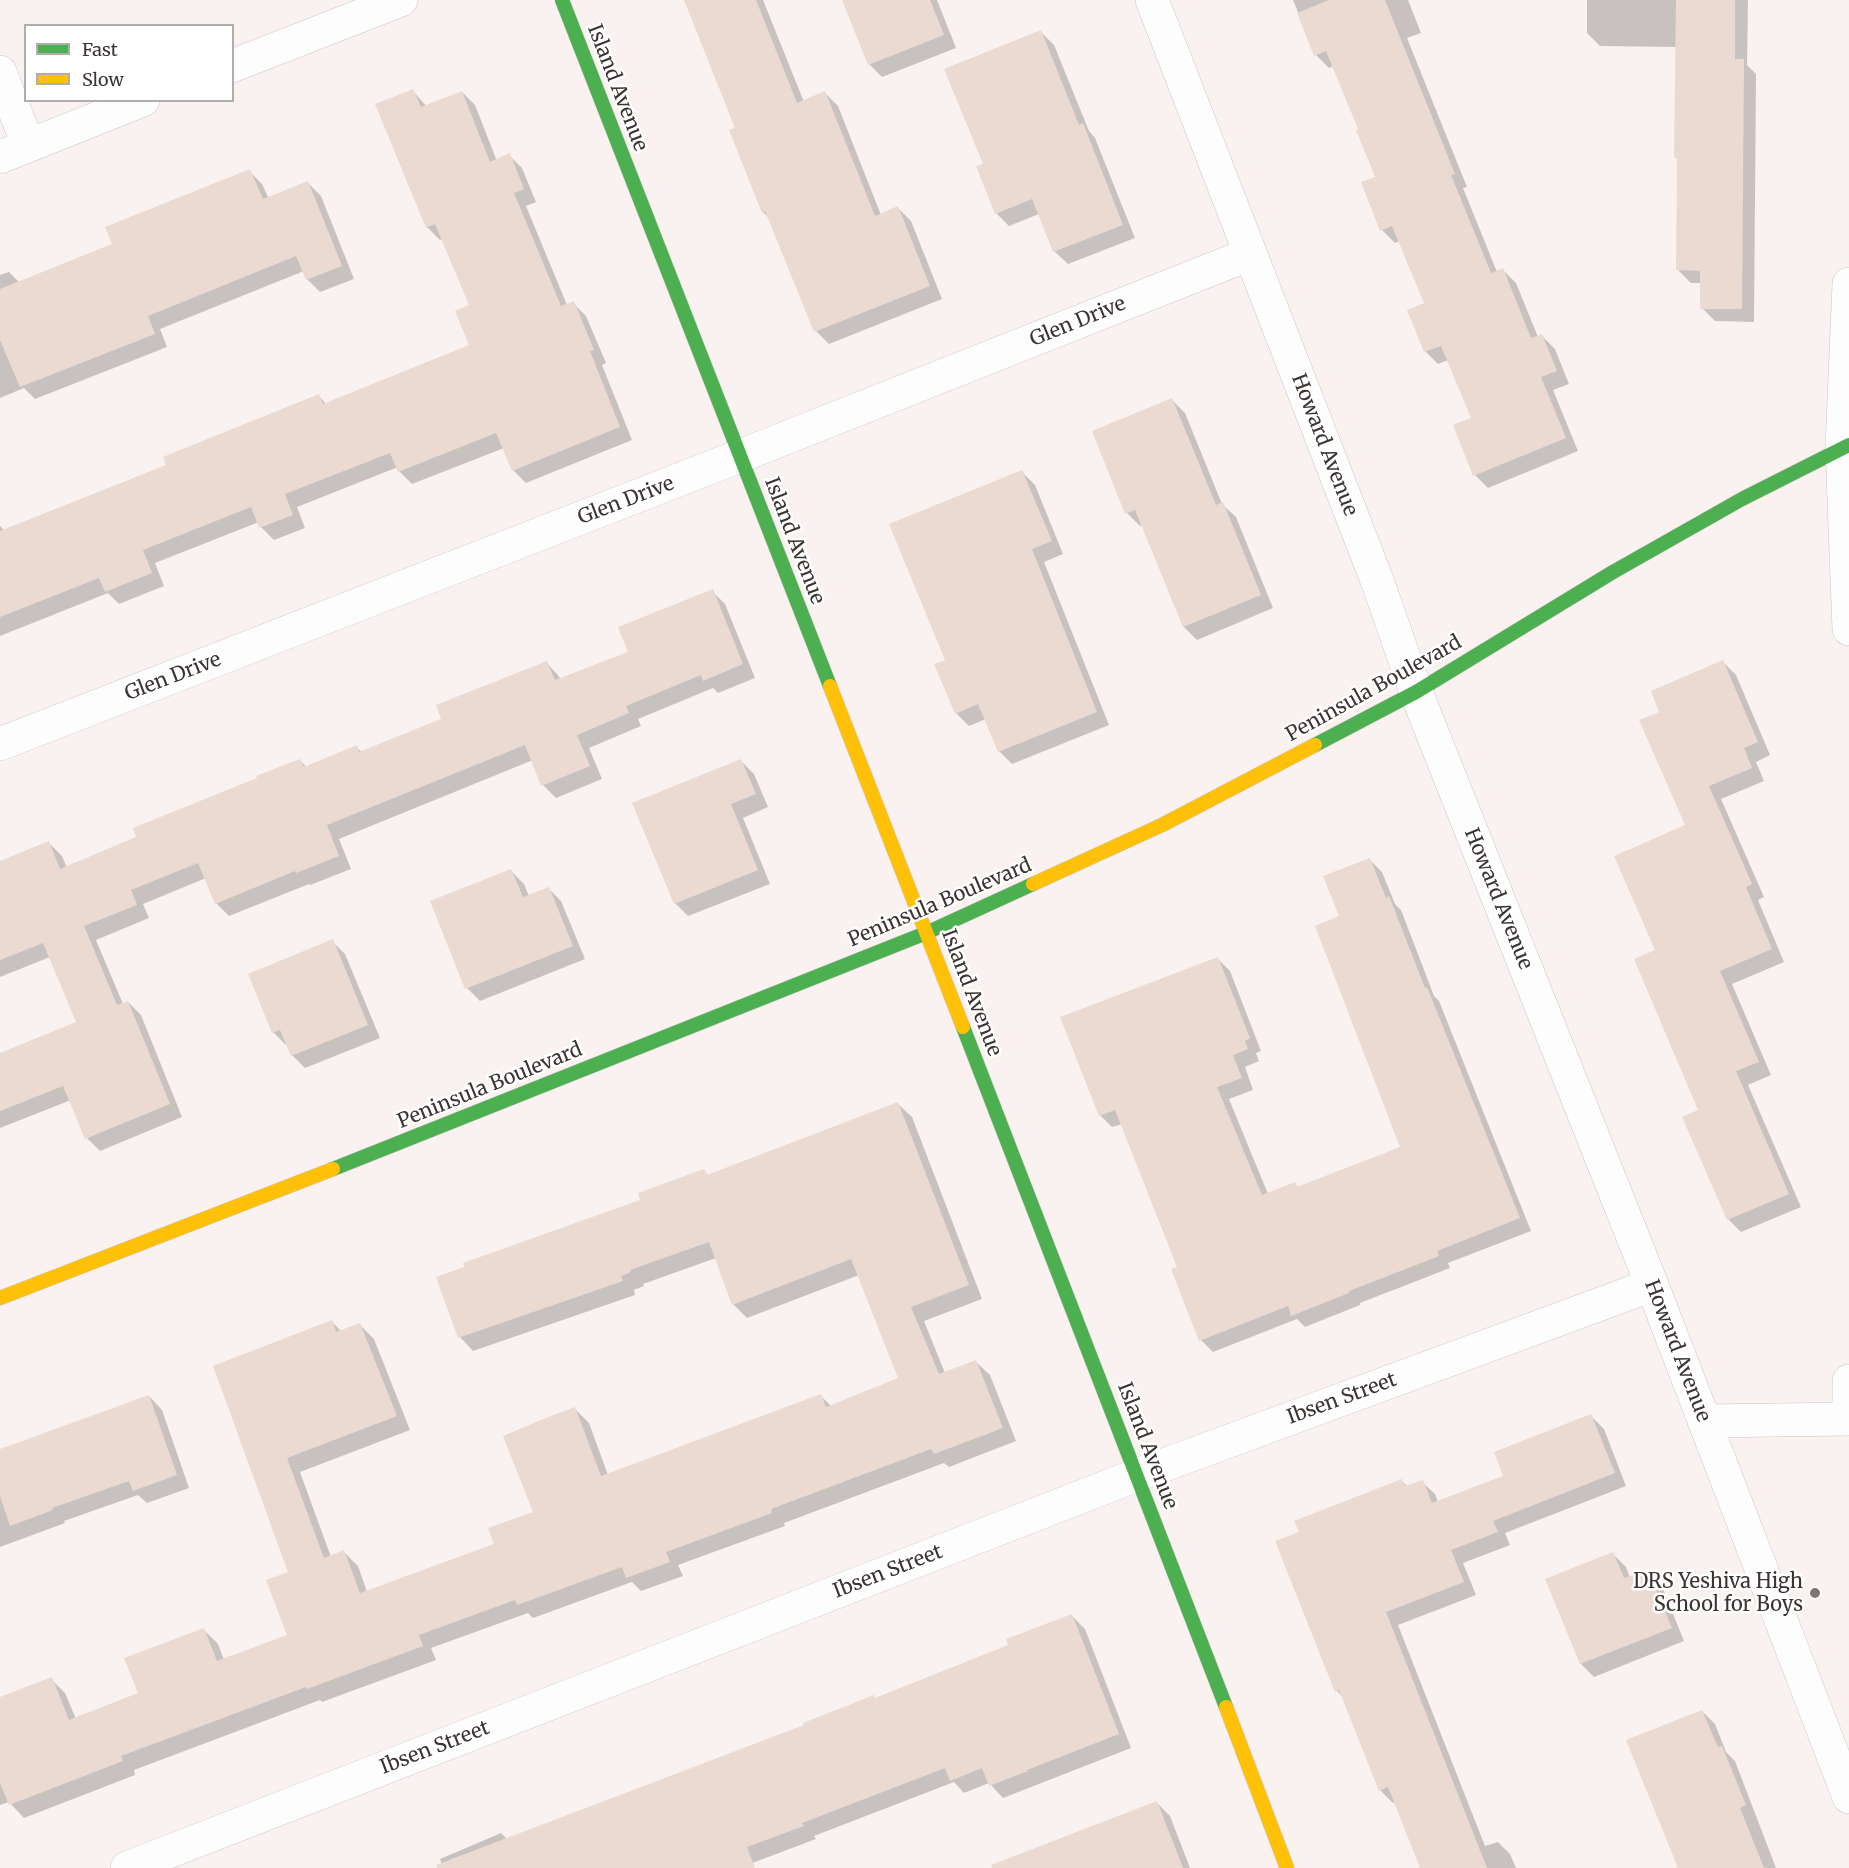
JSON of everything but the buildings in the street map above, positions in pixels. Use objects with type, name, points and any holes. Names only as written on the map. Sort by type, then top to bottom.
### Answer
[{"type":"main road","name":"Island Avenue","points":[[562,0],[1137,1475],[1287,1868]]},
{"type":"main road","name":"Peninsula Boulevard","points":[[0,1298],[254,1201],[926,933],[1162,825],[1416,692],[1623,567],[1742,499],[1846,447]]},
{"type":"street","points":[[234,65],[401,0]]},
{"type":"street","name":"Howard Avenue","points":[[1152,0],[1378,583],[1416,692],[1652,1285],[1849,1797]]},
{"type":"street","points":[[0,72],[14,151],[138,102]]},
{"type":"street","name":"Glen Drive","points":[[0,744],[740,456],[1250,254]]},
{"type":"street","points":[[1849,284],[1846,447],[1849,629]]},
{"type":"street","name":"Ibsen Street","points":[[127,1868],[1137,1475],[1652,1285]]},
{"type":"street","points":[[1704,1421],[1849,1419],[1849,1381]]},
{"type":"traffic: fast","points":[[562,0],[830,686]]},
{"type":"traffic: fast","points":[[1315,745],[1416,692],[1613,572],[1742,499],[1849,445]]},
{"type":"traffic: fast","points":[[333,1169],[926,933],[1033,884]]},
{"type":"traffic: fast","points":[[963,1027],[1226,1707]]},
{"type":"traffic: slow","points":[[830,686],[963,1027]]},
{"type":"traffic: slow","points":[[1033,884],[1162,825],[1315,745]]},
{"type":"traffic: slow","points":[[0,1298],[333,1169]]},
{"type":"traffic: slow","points":[[1226,1707],[1287,1868]]},
{"type":"place","name":"DRS Yeshiva High School for Boys","points":[[1815,1593]]}]
